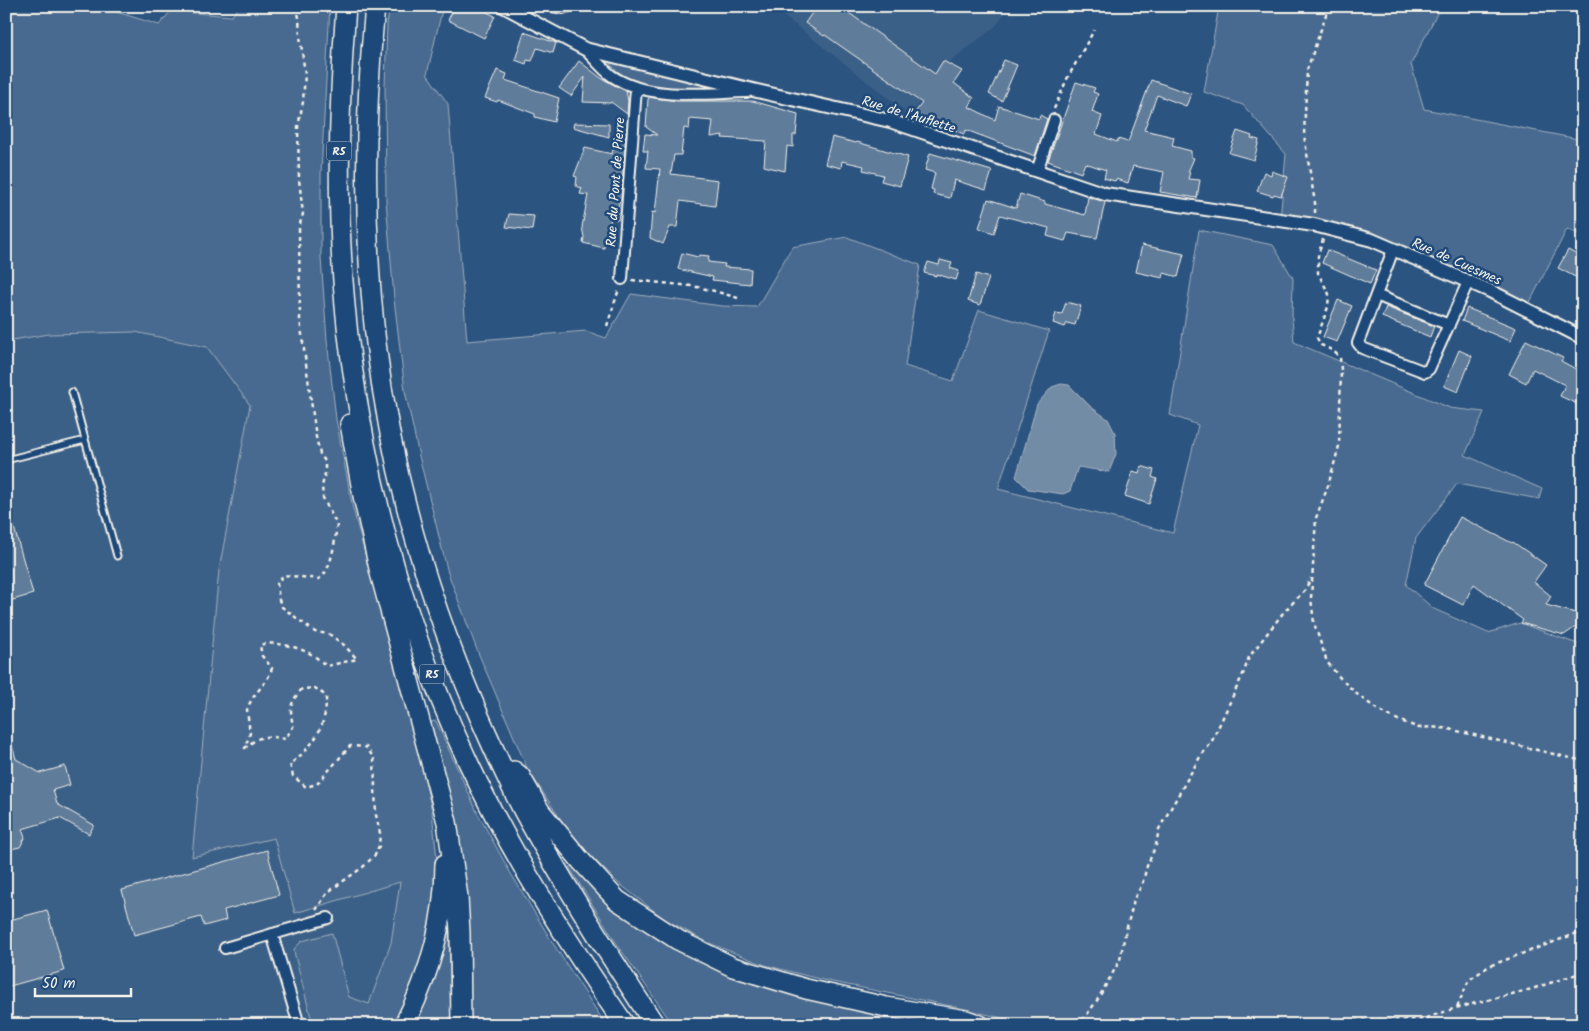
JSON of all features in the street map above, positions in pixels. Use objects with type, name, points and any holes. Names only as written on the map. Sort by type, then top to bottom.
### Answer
[{"type":"highway","name":"R5","points":[[346,6],[339,150],[344,283],[351,357],[360,415],[393,561],[415,629],[468,763],[499,824],[533,884],[569,943],[625,1025]]},
{"type":"highway","name":"R5","points":[[375,6],[369,87],[366,216],[376,343],[386,410],[402,486],[420,555],[466,687],[523,810],[592,929],[655,1025]]},
{"type":"highway","points":[[344,283],[344,345],[347,397],[354,450],[380,573],[447,822],[458,897],[460,1025]]},
{"type":"highway","points":[[404,1025],[423,983],[438,925],[445,883],[440,827],[428,749]]},
{"type":"highway","points":[[495,753],[520,776],[540,811],[581,861],[617,900],[678,940],[733,967],[806,989],[966,1020],[980,1025]]},
{"type":"street","name":"Rue de l'Auflette","points":[[503,6],[585,49],[756,91],[890,121],[1105,194],[1314,224]]},
{"type":"street","points":[[552,6],[562,8],[570,6]]},
{"type":"street","points":[[585,49],[612,76],[636,88],[662,93],[756,91]]},
{"type":"street","name":"Rue du Pont de Pierre","points":[[622,279],[636,88]]},
{"type":"street","points":[[1037,171],[1054,120]]},
{"type":"street","name":"Rue de Cuesmes","points":[[1314,224],[1372,240],[1468,282],[1583,338]]},
{"type":"street","points":[[1393,250],[1358,343],[1362,348],[1419,371],[1424,372],[1429,369],[1468,282]]},
{"type":"street","points":[[1376,295],[1449,325]]},
{"type":"street","points":[[225,948],[328,918]]},
{"type":"street","points":[[272,934],[300,1025]]},
{"type":"lane","points":[[72,392],[117,556]]},
{"type":"lane","points":[[6,460],[85,440]]},
{"type":"path","points":[[6,22],[17,6]]},
{"type":"path","points":[[297,6],[305,74],[303,102],[298,126],[299,180],[303,214],[299,227],[300,320],[316,436],[320,454],[325,461],[325,474],[322,486],[323,498],[337,525],[328,567],[323,577],[319,579],[283,574],[277,584],[277,592],[282,607],[315,632],[328,634],[344,645],[357,659],[327,666],[308,652],[270,642],[260,645],[262,656],[272,668],[270,677],[252,698],[248,706],[250,733],[245,748],[253,742],[268,736],[285,739],[293,727],[291,715],[293,699],[302,689],[316,688],[326,696],[326,709],[319,734],[301,756],[290,764],[293,776],[306,787],[317,784],[350,746],[366,747],[374,758],[376,815],[380,833],[380,846],[376,855],[328,892],[314,914],[315,922]]},
{"type":"path","points":[[1314,224],[1315,202],[1304,135],[1307,70],[1329,6]]},
{"type":"path","points":[[1054,120],[1054,110],[1058,97],[1094,30]]},
{"type":"path","points":[[1327,228],[1318,256],[1318,273],[1329,294],[1328,307],[1317,338],[1321,345],[1332,350],[1340,357],[1339,446],[1328,486],[1316,518],[1311,598],[1314,622],[1327,662],[1358,695],[1378,710],[1398,720],[1420,728],[1449,729],[1583,761]]},
{"type":"path","points":[[607,326],[622,279],[692,286],[738,298]]},
{"type":"path","points":[[1076,1025],[1086,1016],[1098,999],[1120,960],[1135,897],[1142,885],[1147,866],[1156,845],[1158,829],[1200,757],[1214,737],[1249,657],[1283,613],[1305,590],[1312,576]]},
{"type":"path","points":[[1456,1008],[1470,980],[1489,966],[1583,932]]},
{"type":"path","points":[[1331,1025],[1355,1020],[1420,1020],[1456,1008],[1532,989],[1583,972]]},
{"type":"shaded area","points":[[6,6],[107,6],[107,9],[159,25],[171,11],[232,16],[239,6],[330,6],[321,173],[321,258],[327,340],[336,419],[353,509],[417,746],[432,811],[438,870],[429,946],[395,1025],[313,1025],[294,949],[302,941],[332,933],[349,997],[369,1004],[391,943],[400,882],[295,913],[274,838],[192,857],[219,570],[250,405],[207,347],[135,332],[49,334],[6,341]]},
{"type":"shaded area","points":[[390,6],[443,6],[427,74],[448,104],[467,341],[586,331],[606,338],[631,294],[722,306],[757,307],[792,247],[847,237],[920,265],[905,366],[953,381],[979,310],[1049,331],[998,489],[1173,533],[1198,425],[1170,415],[1199,230],[1273,245],[1293,278],[1292,317],[1294,342],[1450,408],[1484,412],[1465,455],[1542,489],[1539,499],[1457,484],[1416,538],[1406,585],[1434,609],[1488,633],[1520,623],[1583,646],[1583,1024],[1031,1025],[956,1007],[823,980],[765,965],[709,943],[666,920],[617,882],[586,851],[559,817],[527,768],[477,650],[448,573],[405,391],[394,299],[386,200],[385,85],[387,24]]},
{"type":"shaded area","points":[[771,6],[1008,6],[997,25],[949,62],[910,115]]},
{"type":"shaded area","points":[[1219,6],[1441,6],[1411,64],[1424,109],[1583,140],[1583,236],[1567,229],[1526,310],[1372,241],[1280,220],[1286,154],[1243,105],[1204,92]]},
{"type":"shaded area","points":[[607,60],[712,88],[669,87],[641,83],[617,71]]},
{"type":"shaded area","points":[[6,136],[327,340],[336,419],[353,509],[417,746],[432,811],[449,933],[451,986],[448,1025],[6,1025]]},
{"type":"shaded area","points":[[1061,384],[1069,385],[1091,407],[1108,419],[1115,433],[1116,454],[1109,472],[1078,467],[1070,491],[1063,494],[1028,489],[1016,477],[1037,404],[1052,387]]},
{"type":"shaded area","points":[[436,721],[477,812],[510,872],[554,945],[606,1025],[466,1025],[455,828],[444,771],[431,722]]},
{"type":"shaded area","points":[[575,866],[706,962],[959,1025],[673,1025],[619,947],[569,867]]},
{"type":"shaded area","points":[[444,933],[449,933],[451,1025],[413,1025]]},
{"type":"building","points":[[455,6],[474,6],[495,16],[484,38],[448,20]]},
{"type":"building","points":[[817,6],[839,6],[935,74],[943,61],[962,71],[954,83],[974,98],[969,107],[995,120],[999,106],[1039,119],[1040,115],[1047,119],[1035,156],[966,130],[964,134],[914,114],[922,103],[805,23]]},
{"type":"building","points":[[524,32],[556,43],[553,53],[537,48],[532,61],[527,60],[526,64],[515,60]]},
{"type":"building","points":[[1004,60],[1017,65],[1002,101],[989,94]]},
{"type":"building","points":[[579,61],[601,78],[626,91],[628,101],[627,114],[611,102],[583,102],[585,77],[571,96],[559,88]]},
{"type":"building","points":[[497,70],[507,74],[505,80],[559,98],[554,122],[535,117],[535,114],[498,100],[497,102],[485,98]]},
{"type":"building","points":[[1151,80],[1191,94],[1186,106],[1157,95],[1144,130],[1174,137],[1172,146],[1191,151],[1191,157],[1194,158],[1188,172],[1190,172],[1188,179],[1200,180],[1197,198],[1160,192],[1164,172],[1133,166],[1128,183],[1104,178],[1106,170],[1085,163],[1081,173],[1048,161],[1076,82],[1095,88],[1093,92],[1098,94],[1092,112],[1102,116],[1096,134],[1117,142],[1118,139],[1128,142]]},
{"type":"building","points":[[650,97],[677,101],[753,101],[798,114],[796,135],[793,135],[793,147],[787,146],[785,171],[764,166],[766,141],[722,138],[723,135],[711,137],[713,121],[690,119],[689,129],[684,128],[681,155],[674,155],[671,174],[718,180],[715,206],[680,201],[677,227],[670,227],[663,244],[650,238],[652,212],[655,213],[660,169],[646,168],[648,151],[643,151],[645,134],[657,135],[646,127],[648,99]]},
{"type":"building","points":[[574,123],[609,124],[609,137],[573,127]]},
{"type":"building","points":[[1237,131],[1259,140],[1254,160],[1229,153]]},
{"type":"building","points":[[617,132],[626,133],[621,200],[619,202],[618,220],[611,218],[604,248],[583,243],[582,227],[588,195],[580,194],[582,188],[576,186],[577,177],[574,176],[585,148],[612,154]]},
{"type":"building","points":[[832,137],[857,142],[908,157],[900,186],[881,181],[883,175],[863,170],[864,166],[842,161],[841,168],[825,164]]},
{"type":"building","points":[[930,153],[992,171],[986,190],[954,180],[950,198],[933,194],[934,190],[931,189],[935,173],[925,170]]},
{"type":"building","points":[[1272,171],[1288,177],[1281,196],[1274,194],[1273,196],[1257,191],[1264,172],[1271,175]]},
{"type":"building","points":[[1020,194],[1045,202],[1045,204],[1085,215],[1088,197],[1105,202],[1097,238],[1068,233],[1065,241],[1047,236],[1049,228],[1000,215],[994,233],[979,228],[988,199],[1016,208]]},
{"type":"building","points":[[509,214],[534,216],[532,230],[506,227]]},
{"type":"building","points":[[1142,245],[1184,254],[1178,277],[1164,273],[1163,278],[1136,272]]},
{"type":"building","points":[[1327,250],[1376,270],[1370,284],[1322,263]]},
{"type":"building","points":[[1568,250],[1583,258],[1583,281],[1558,268]]},
{"type":"building","points":[[682,253],[698,257],[699,255],[709,256],[708,262],[725,264],[724,267],[751,269],[750,284],[712,280],[713,277],[678,269]]},
{"type":"building","points":[[940,260],[952,263],[950,268],[959,271],[956,280],[936,274],[936,276],[924,273],[928,262],[939,265]]},
{"type":"building","points":[[976,274],[989,278],[980,305],[968,301]]},
{"type":"building","points":[[1338,300],[1352,306],[1337,342],[1323,337]]},
{"type":"building","points":[[1066,302],[1081,306],[1075,325],[1067,323],[1065,327],[1053,323],[1056,313],[1062,314]]},
{"type":"building","points":[[1386,307],[1434,326],[1430,337],[1382,317]]},
{"type":"building","points":[[1467,308],[1516,328],[1510,341],[1462,321]]},
{"type":"building","points":[[1526,340],[1563,358],[1561,361],[1583,373],[1583,394],[1577,404],[1560,396],[1565,385],[1533,369],[1526,383],[1509,374]]},
{"type":"building","points":[[1459,350],[1472,356],[1458,392],[1444,386]]},
{"type":"building","points":[[1141,466],[1154,470],[1152,477],[1157,479],[1149,504],[1125,496],[1133,471],[1139,473]]},
{"type":"building","points":[[6,510],[9,510],[33,594],[6,602]]},
{"type":"building","points":[[1460,517],[1513,542],[1546,565],[1534,582],[1551,596],[1546,605],[1583,615],[1583,622],[1564,635],[1521,623],[1523,620],[1474,584],[1463,605],[1424,585]]},
{"type":"building","points":[[9,735],[16,759],[40,773],[65,766],[70,785],[53,790],[57,804],[94,825],[89,834],[60,818],[22,829],[25,838],[20,847],[6,850],[6,736]]},
{"type":"building","points":[[267,850],[279,895],[224,910],[226,920],[204,926],[201,917],[134,935],[122,890]]},
{"type":"building","points":[[47,910],[64,971],[6,987],[6,921]]}]
